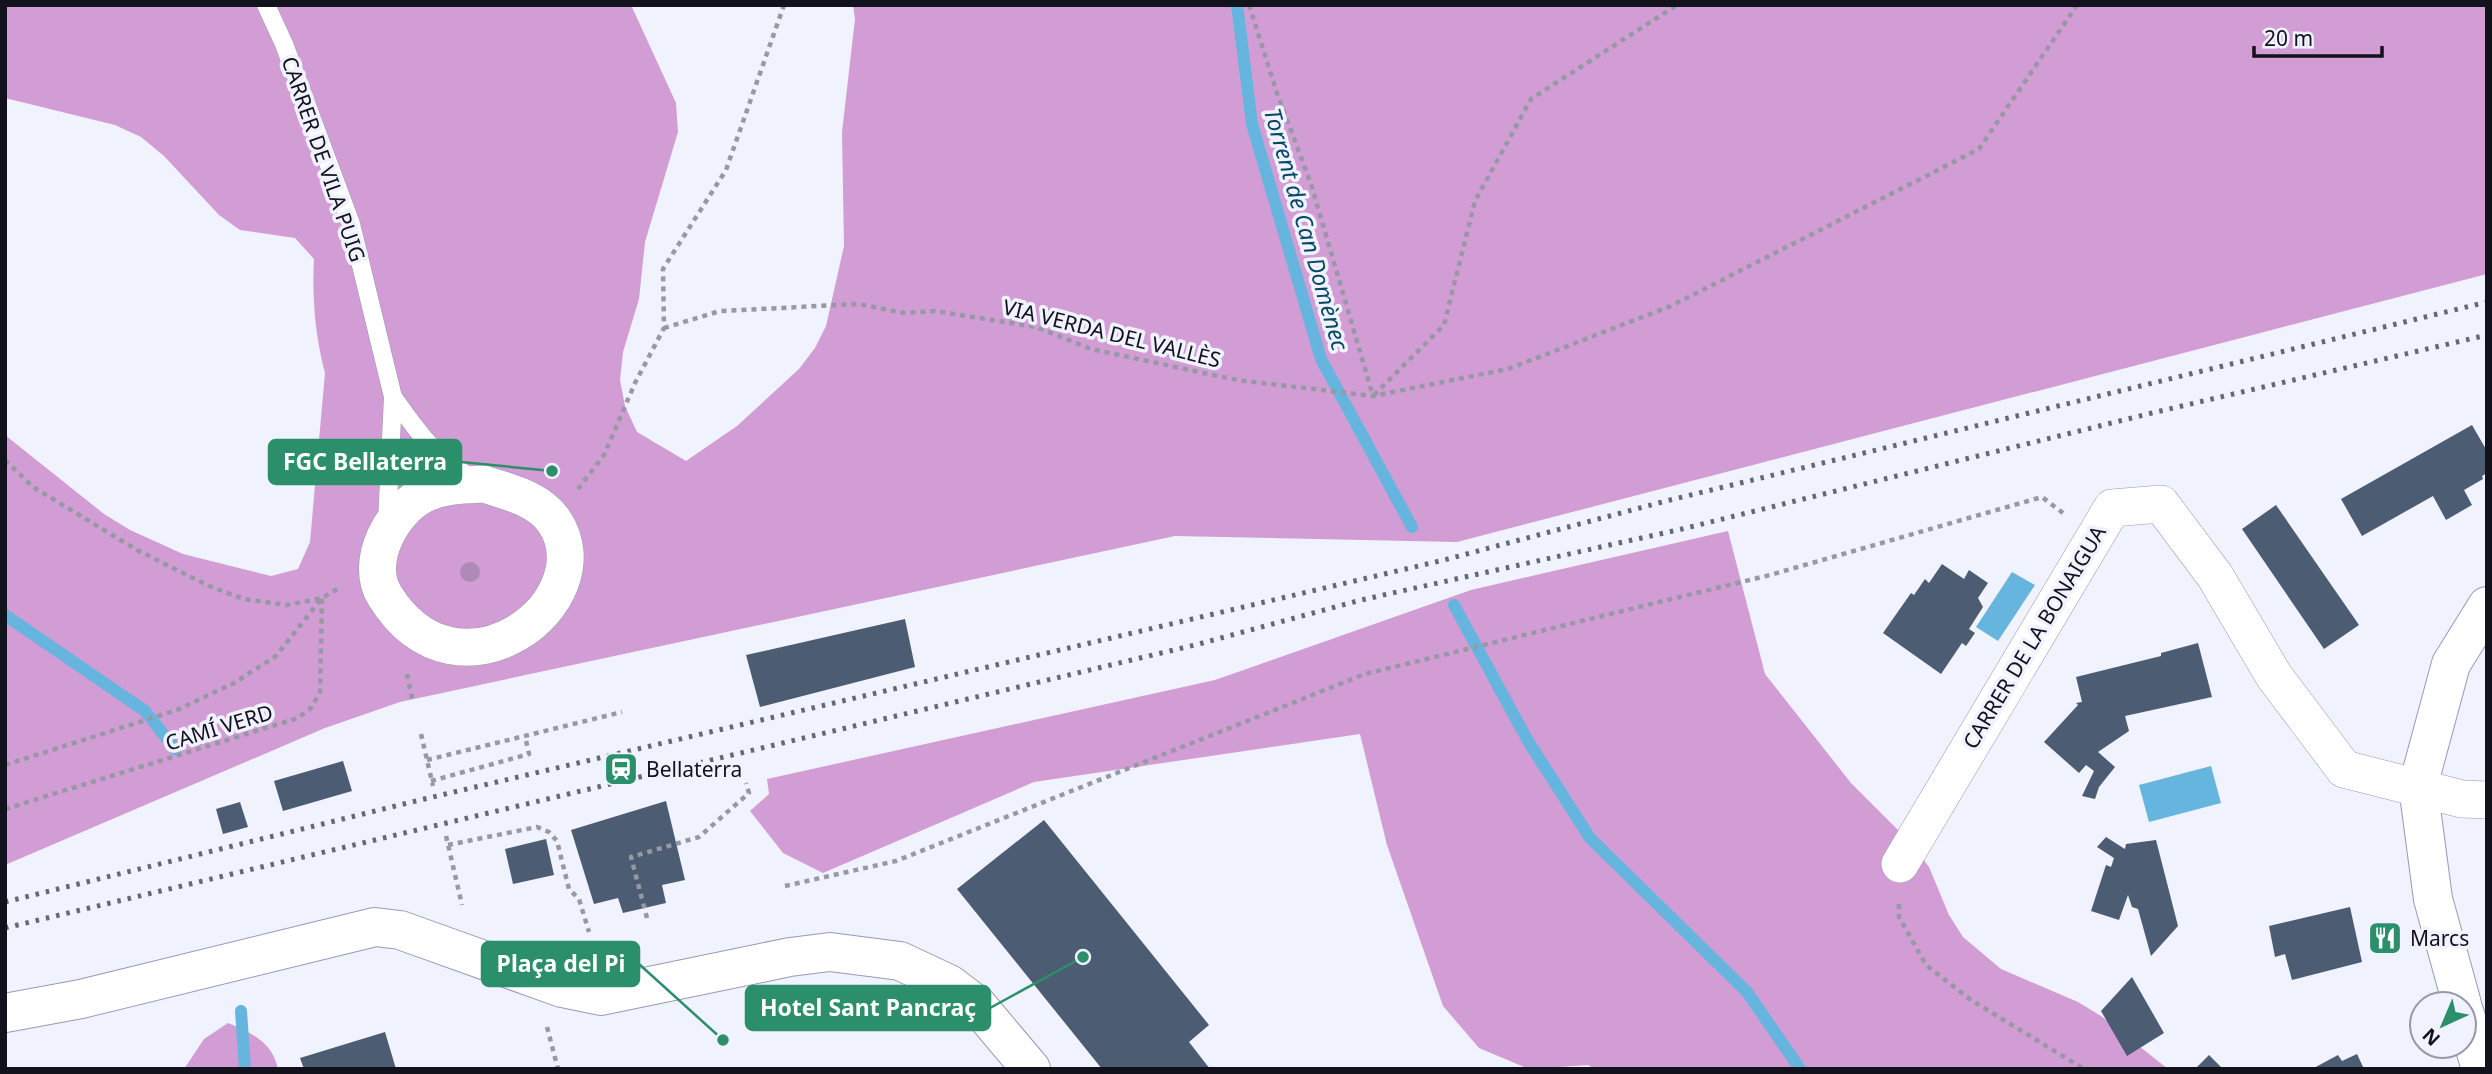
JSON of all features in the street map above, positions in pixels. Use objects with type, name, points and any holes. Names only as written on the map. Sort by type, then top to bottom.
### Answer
[{"type":"street","points":[[484,484],[528,499],[553,520],[566,549],[564,575],[553,597],[533,620],[508,638],[480,648],[447,646],[420,635],[398,617],[380,589],[378,556],[386,533],[406,508],[424,494],[451,485],[484,484]]},
{"type":"street","name":"CARRER DE LA BONAIGUA","points":[[1900,864],[2112,508],[2161,504],[2215,576],[2274,676],[2344,769],[2418,786]]},
{"type":"street","points":[[2458,990],[2432,899],[2418,786],[2451,664],[2487,606]]},
{"type":"street","points":[[2418,786],[2462,799],[2487,800]]},
{"type":"street","points":[[5,1013],[81,999],[375,927],[401,930],[552,985],[601,996],[790,957],[830,952],[900,961],[921,968],[949,984],[978,1006],[1031,1069]]},
{"type":"lane","name":"CARRER DE VILA PUIG","points":[[266,5],[284,44],[351,224],[393,397],[386,533]]},
{"type":"lane","name":"CARRER DE VILA PUIG","points":[[393,397],[424,441],[453,468],[484,484]]},
{"type":"path","points":[[579,487],[604,455],[635,383],[664,328],[663,269],[726,170],[785,5]]},
{"type":"path","points":[[1249,5],[1277,93],[1311,184],[1373,396],[1444,325],[1475,201],[1531,99],[1677,5]]},
{"type":"path","name":"VIA VERDA DEL VALLÈS","points":[[664,328],[720,310],[809,304],[858,304],[904,313],[935,311],[1036,327],[1091,349],[1237,380],[1373,396],[1508,369],[1671,306],[1979,149],[2077,5]]},
{"type":"path","points":[[5,460],[33,486],[137,550],[209,586],[268,604],[287,605],[322,598],[341,587]]},
{"type":"path","points":[[785,886],[896,860],[1365,674],[1769,575],[2042,497],[2094,536]]},
{"type":"path","points":[[5,765],[177,710],[234,682],[276,656],[322,598]]},
{"type":"path","name":"CAMÍ VERD","points":[[5,809],[298,718],[311,708],[320,692],[322,598]]},
{"type":"path","points":[[407,674],[414,703]]},
{"type":"path","points":[[427,760],[622,712]]},
{"type":"path","points":[[421,734],[432,784],[529,754],[525,736]]},
{"type":"path","points":[[647,918],[631,857],[699,837],[748,793],[746,783]]},
{"type":"path","points":[[448,845],[537,827],[549,832],[557,841],[569,889],[579,899],[589,932]]},
{"type":"path","points":[[446,836],[462,905]]},
{"type":"path","points":[[1900,864],[1899,917],[1926,965],[1971,1000],[2084,1069]]},
{"type":"shaded area","points":[[5,5],[631,5],[676,103],[678,132],[645,242],[639,299],[623,352],[620,380],[625,406],[637,432],[686,461],[737,426],[799,369],[815,348],[826,326],[844,246],[842,132],[855,19],[853,5],[2487,5],[2487,274],[1457,542],[1175,536],[400,702],[325,728],[5,865],[5,435],[104,514],[130,530],[183,554],[271,576],[298,569],[310,542],[325,373],[315,316],[314,259],[295,238],[240,230],[219,215],[164,156],[141,137],[115,125],[5,98]]},
{"type":"shaded area","points":[[1728,531],[1765,674],[1851,783],[1912,844],[1929,867],[1949,915],[1963,937],[2001,969],[2078,1002],[2101,1016],[2168,1069],[1595,1069],[1588,1065],[1529,1069],[1479,1048],[1443,1006],[1387,845],[1360,734],[1034,782],[823,873],[783,853],[750,811],[769,794],[767,779],[1215,680],[1471,590]]},
{"type":"shaded area","points":[[228,1023],[253,1035],[266,1045],[278,1069],[184,1069],[204,1039]]},
{"type":"water","points":[[2012,572],[2035,585],[1998,641],[1976,627]]},
{"type":"water","points":[[2211,766],[2221,803],[2149,822],[2139,785]]},
{"type":"building","points":[[2472,425],[2487,451],[2487,473],[2482,476],[2483,479],[2464,490],[2472,505],[2446,520],[2433,496],[2362,536],[2341,499]]},
{"type":"building","points":[[2276,505],[2359,625],[2324,649],[2242,529]]},
{"type":"building","points":[[1942,564],[1964,579],[1969,570],[1988,583],[1978,598],[1983,607],[1969,629],[1975,633],[1966,646],[1962,643],[1941,674],[1883,633],[1911,593],[1914,595],[1925,579],[1929,583]]},
{"type":"building","points":[[905,619],[915,667],[760,707],[746,655]]},
{"type":"building","points":[[2198,643],[2212,697],[2125,716],[2129,731],[2098,752],[2115,767],[2099,787],[2095,799],[2082,796],[2094,771],[2086,765],[2079,773],[2044,742],[2078,705],[2076,703],[2082,702],[2076,677],[2161,656],[2161,653]]},
{"type":"building","points":[[343,761],[352,791],[283,811],[274,781]]},
{"type":"building","points":[[666,801],[685,880],[662,885],[666,903],[623,913],[618,898],[594,904],[571,830]]},
{"type":"building","points":[[240,802],[248,827],[223,834],[216,809]]},
{"type":"building","points":[[1044,820],[1209,1025],[1189,1042],[1210,1069],[1102,1069],[957,889]]},
{"type":"building","points":[[2106,837],[2125,849],[2126,844],[2156,840],[2178,926],[2151,956],[2138,909],[2132,907],[2128,895],[2119,920],[2091,911],[2106,865],[2111,867],[2114,858],[2097,847]]},
{"type":"building","points":[[546,839],[554,875],[513,884],[505,849]]},
{"type":"building","points":[[2350,907],[2362,962],[2292,980],[2285,954],[2275,957],[2269,926]]},
{"type":"building","points":[[2132,977],[2164,1033],[2127,1056],[2101,1011]]},
{"type":"building","points":[[385,1032],[396,1069],[304,1069],[300,1058]]},
{"type":"building","points":[[2357,1054],[2364,1069],[2312,1069],[2338,1055],[2342,1061]]},
{"type":"building","points":[[2209,1055],[2223,1069],[2195,1069]]},
{"type":"waterway","name":"Torrent de Can Domènec","points":[[1237,5],[1252,124],[1321,359],[1412,527]]},
{"type":"waterway","name":"Torrent de Can Domènec","points":[[1454,605],[1528,741],[1590,838],[1747,992],[1800,1069]]},
{"type":"waterway","points":[[5,615],[145,711],[175,749]]},
{"type":"waterway","points":[[241,1011],[245,1069]]},
{"type":"railway","points":[[5,902],[420,800],[1444,560],[1666,501],[2487,302]]},
{"type":"railway","points":[[5,928],[1199,644],[1361,600],[1682,529],[2156,412],[2487,335]]},
{"type":"place","name":"FGC Bellaterra","points":[[552,471]]},
{"type":"place","name":"Bellaterra","points":[[621,769]]},
{"type":"place","name":"Marcs","points":[[2385,938]]},
{"type":"place","name":"Hotel Sant Pancraç","points":[[1083,957]]},
{"type":"place","name":"Plaça del Pi","points":[[723,1040]]}]
